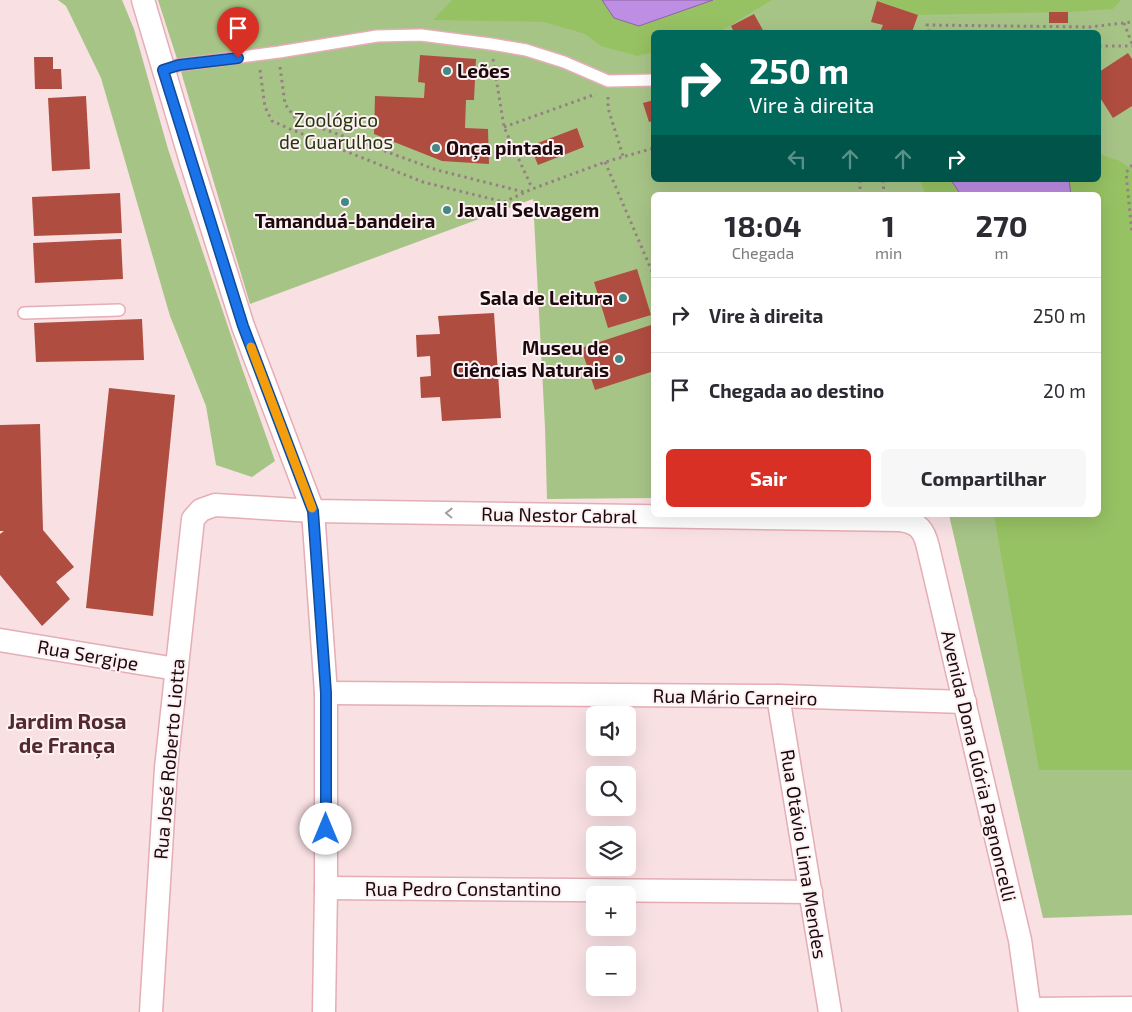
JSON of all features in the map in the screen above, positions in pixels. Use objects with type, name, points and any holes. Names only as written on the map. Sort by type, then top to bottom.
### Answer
[{"type":"street","points":[[143,0],[243,326],[313,511],[326,693],[324,1012]]},
{"type":"street","name":"Rua Nestor Cabral","points":[[201,510],[216,504],[313,511],[651,516]]},
{"type":"street","name":"Rua José Roberto Liotta","points":[[151,1012],[166,768],[193,519],[201,510]]},
{"type":"street","name":"Rua Nestor Cabral","points":[[698,517],[890,520],[910,521],[917,524]]},
{"type":"street","name":"Avenida Dona Glória Pagnoncelli","points":[[917,524],[925,535],[1020,940],[1030,1011]]},
{"type":"street","name":"Rua Sergipe","points":[[0,640],[176,669]]},
{"type":"street","name":"Rua Mário Carneiro","points":[[326,693],[778,696],[964,702]]},
{"type":"street","name":"Rua Otávio Lima Mendes","points":[[778,696],[830,1012]]},
{"type":"street","name":"Rua Pedro Constantino","points":[[326,888],[811,892]]},
{"type":"street","points":[[1030,1011],[1132,1008]]},
{"type":"lane","points":[[163,70],[179,65],[279,52],[377,36],[421,35],[526,50],[564,62],[608,85],[651,80]]},
{"type":"lane","points":[[24,312],[119,310]]},
{"type":"path","points":[[928,30],[927,25],[1090,27],[1132,22]]},
{"type":"path","points":[[1101,46],[1132,45],[1124,23]]},
{"type":"path","points":[[491,44],[504,127],[532,189]]},
{"type":"path","points":[[279,52],[285,104],[296,120],[436,170],[524,193]]},
{"type":"path","points":[[258,55],[265,107],[272,120],[290,129],[424,182],[504,202],[532,189],[605,162],[651,149]]},
{"type":"path","points":[[504,127],[608,85],[608,108],[623,156]]},
{"type":"path","points":[[605,162],[651,269]]},
{"type":"path","points":[[1132,164],[1126,173],[1132,233]]},
{"type":"green space","points":[[58,0],[122,0],[134,29],[168,149],[275,461],[252,477],[216,465],[206,406],[170,316],[101,78],[66,6]]},
{"type":"green space","name":"Zoológico de Guarulhos","points":[[158,0],[1132,0],[1132,915],[1043,918],[949,517],[1101,517],[1101,192],[651,192],[651,498],[547,499],[533,199],[250,304]]},
{"type":"green space","points":[[452,0],[772,0],[722,30],[651,30],[651,53],[637,56],[601,46],[585,34],[544,22],[433,20]]},
{"type":"green space","points":[[876,0],[1121,0],[1113,9],[1068,12],[918,15]]},
{"type":"green space","points":[[1101,155],[1120,161],[1132,169],[1132,770],[1039,770],[994,517],[1101,517],[1101,192],[1071,192],[1069,182],[1101,182]]},
{"type":"green space","points":[[921,182],[952,182],[959,192],[925,192]]},
{"type":"shaded area","points":[[602,0],[713,0],[639,26],[614,18]]},
{"type":"shaded area","points":[[952,182],[1069,182],[1071,192],[959,192]]},
{"type":"building","points":[[877,1],[918,15],[913,30],[881,30],[883,25],[871,22]]},
{"type":"building","points":[[1049,12],[1068,12],[1068,23],[1049,23]]},
{"type":"building","points":[[754,14],[763,30],[733,30],[731,26]]},
{"type":"building","points":[[1128,53],[1132,59],[1132,106],[1113,118],[1101,99],[1101,71]]},
{"type":"building","points":[[420,55],[476,59],[474,100],[466,100],[465,128],[488,129],[489,164],[442,161],[374,134],[375,96],[424,98],[425,83],[418,82]]},
{"type":"building","points":[[34,57],[53,57],[53,69],[61,69],[62,89],[35,89]]},
{"type":"building","points":[[86,96],[90,169],[52,171],[48,98]]},
{"type":"building","points":[[651,101],[651,122],[649,122],[643,103]]},
{"type":"building","points":[[577,128],[584,147],[538,165],[530,146]]},
{"type":"building","points":[[120,193],[122,233],[34,236],[32,197]]},
{"type":"building","points":[[121,239],[123,279],[35,283],[33,243]]},
{"type":"building","name":"Sala de Leitura","points":[[637,269],[651,315],[608,328],[594,282]]},
{"type":"building","points":[[494,313],[501,418],[442,421],[440,397],[421,398],[420,377],[431,376],[430,356],[417,357],[416,335],[440,334],[438,316]]},
{"type":"building","points":[[142,319],[144,360],[36,362],[34,323]]},
{"type":"building","name":"Museu de Ciências Naturais","points":[[651,325],[651,372],[595,390],[581,348]]},
{"type":"building","points":[[109,388],[175,395],[153,616],[86,608]]},
{"type":"building","points":[[40,424],[43,530],[74,567],[56,582],[70,599],[42,626],[0,575],[0,534],[4,531],[0,531],[0,425]]},
{"type":"slow traffic","points":[[251,347],[312,508]]},
{"type":"place","name":"Leões","points":[[447,71]]},
{"type":"place","name":"Onça pintada","points":[[436,148]]},
{"type":"place","name":"Tamanduá-bandeira","points":[[345,202]]},
{"type":"place","name":"Javali Selvagem","points":[[447,210]]},
{"type":"place","name":"Sala de Leitura","points":[[623,298]]},
{"type":"place","name":"Museu de Ciências Naturais","points":[[619,359]]},
{"type":"district","name":"Jardim Rosa de França","points":[[67,734]]},
{"type":"route","points":[[238,58],[179,65],[163,70],[243,326],[313,511],[326,693],[326,829]]}]
